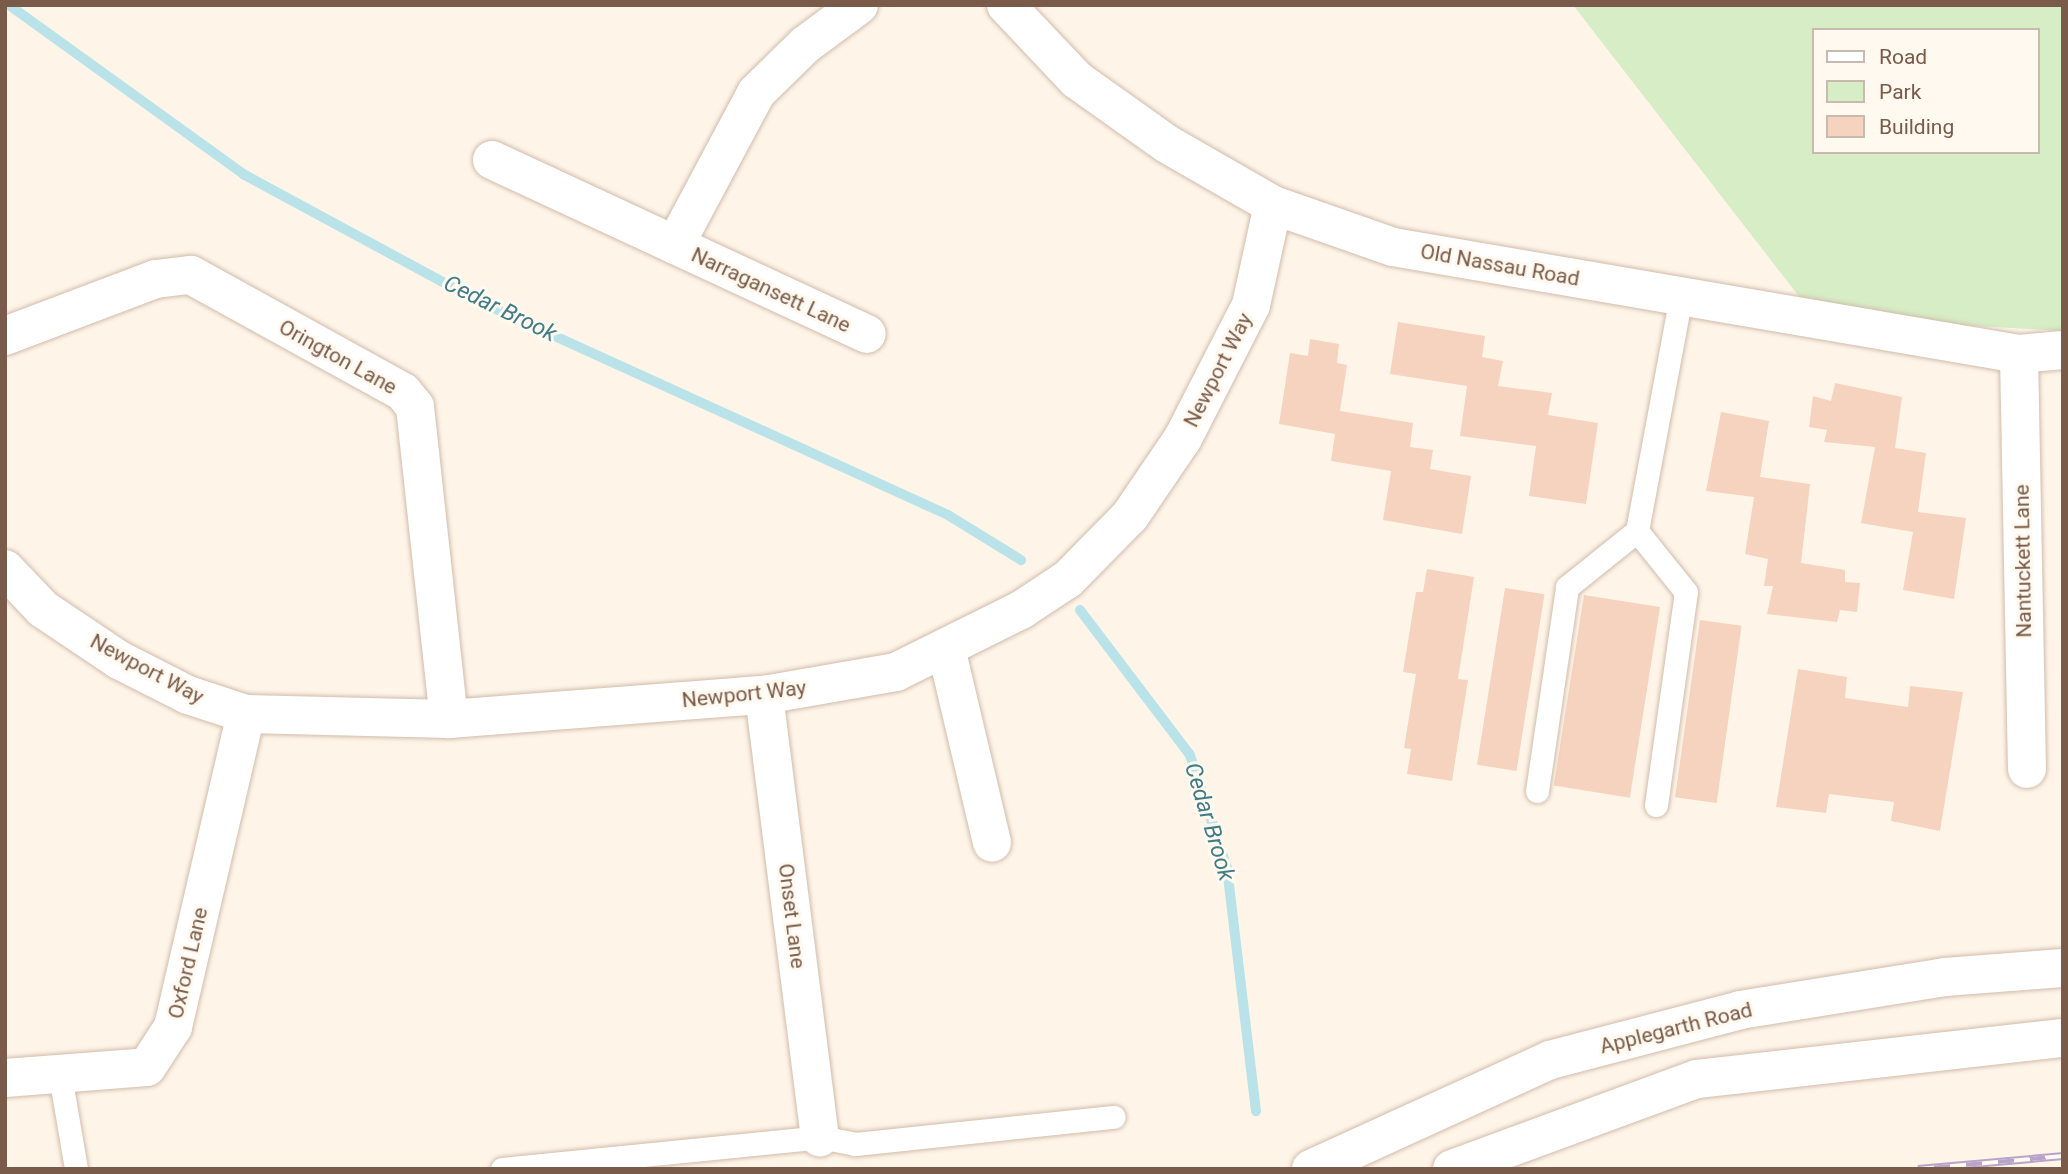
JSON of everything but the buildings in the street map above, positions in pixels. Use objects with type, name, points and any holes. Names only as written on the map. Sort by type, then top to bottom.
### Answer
[{"type":"street","name":"Narragansett Lane","points":[[675,246],[756,93],[805,45],[859,5]]},
{"type":"street","name":"Old Nassau Road","points":[[1006,5],[1077,80],[1167,144],[1273,205],[1392,247],[2019,354],[2063,350]]},
{"type":"street","name":"Narragansett Lane","points":[[492,160],[867,334]]},
{"type":"street","name":"Newport Way","points":[[5,569],[43,609],[119,660],[188,695],[246,714],[449,719],[764,695],[896,672],[1021,610],[1069,579],[1130,516],[1183,438],[1251,305],[1273,205]]},
{"type":"street","name":"Orington Lane","points":[[5,336],[156,279],[191,275],[403,392],[415,407],[449,719]]},
{"type":"street","name":"Nantuckett Lane","points":[[2019,354],[2027,769]]},
{"type":"street","points":[[946,648],[992,843]]},
{"type":"street","name":"Onset Lane","points":[[764,695],[820,1137]]},
{"type":"street","name":"Oxford Lane","points":[[5,1078],[147,1067],[173,1027],[246,714]]},
{"type":"street","name":"Applegarth Road","points":[[1311,1169],[1550,1060],[1740,1010],[1945,977],[2063,968]]},
{"type":"street","points":[[1452,1169],[1697,1079],[2063,1038]]},
{"type":"lane","points":[[1536,791],[1567,587],[1637,531],[1681,295]]},
{"type":"lane","points":[[1637,531],[1686,592],[1656,805]]},
{"type":"lane","points":[[60,1075],[76,1169]]},
{"type":"lane","points":[[502,1169],[820,1137],[855,1144],[1114,1117]]},
{"type":"green space","points":[[1573,5],[2063,5],[2063,331],[1815,317]]},
{"type":"waterway","name":"Cedar Brook","points":[[9,5],[243,174],[478,301],[948,515],[1021,560]]},
{"type":"waterway","name":"Cedar Brook","points":[[1080,610],[1190,755],[1227,868],[1256,1111]]},
{"type":"railway","points":[[1918,1169],[2063,1156]]}]
